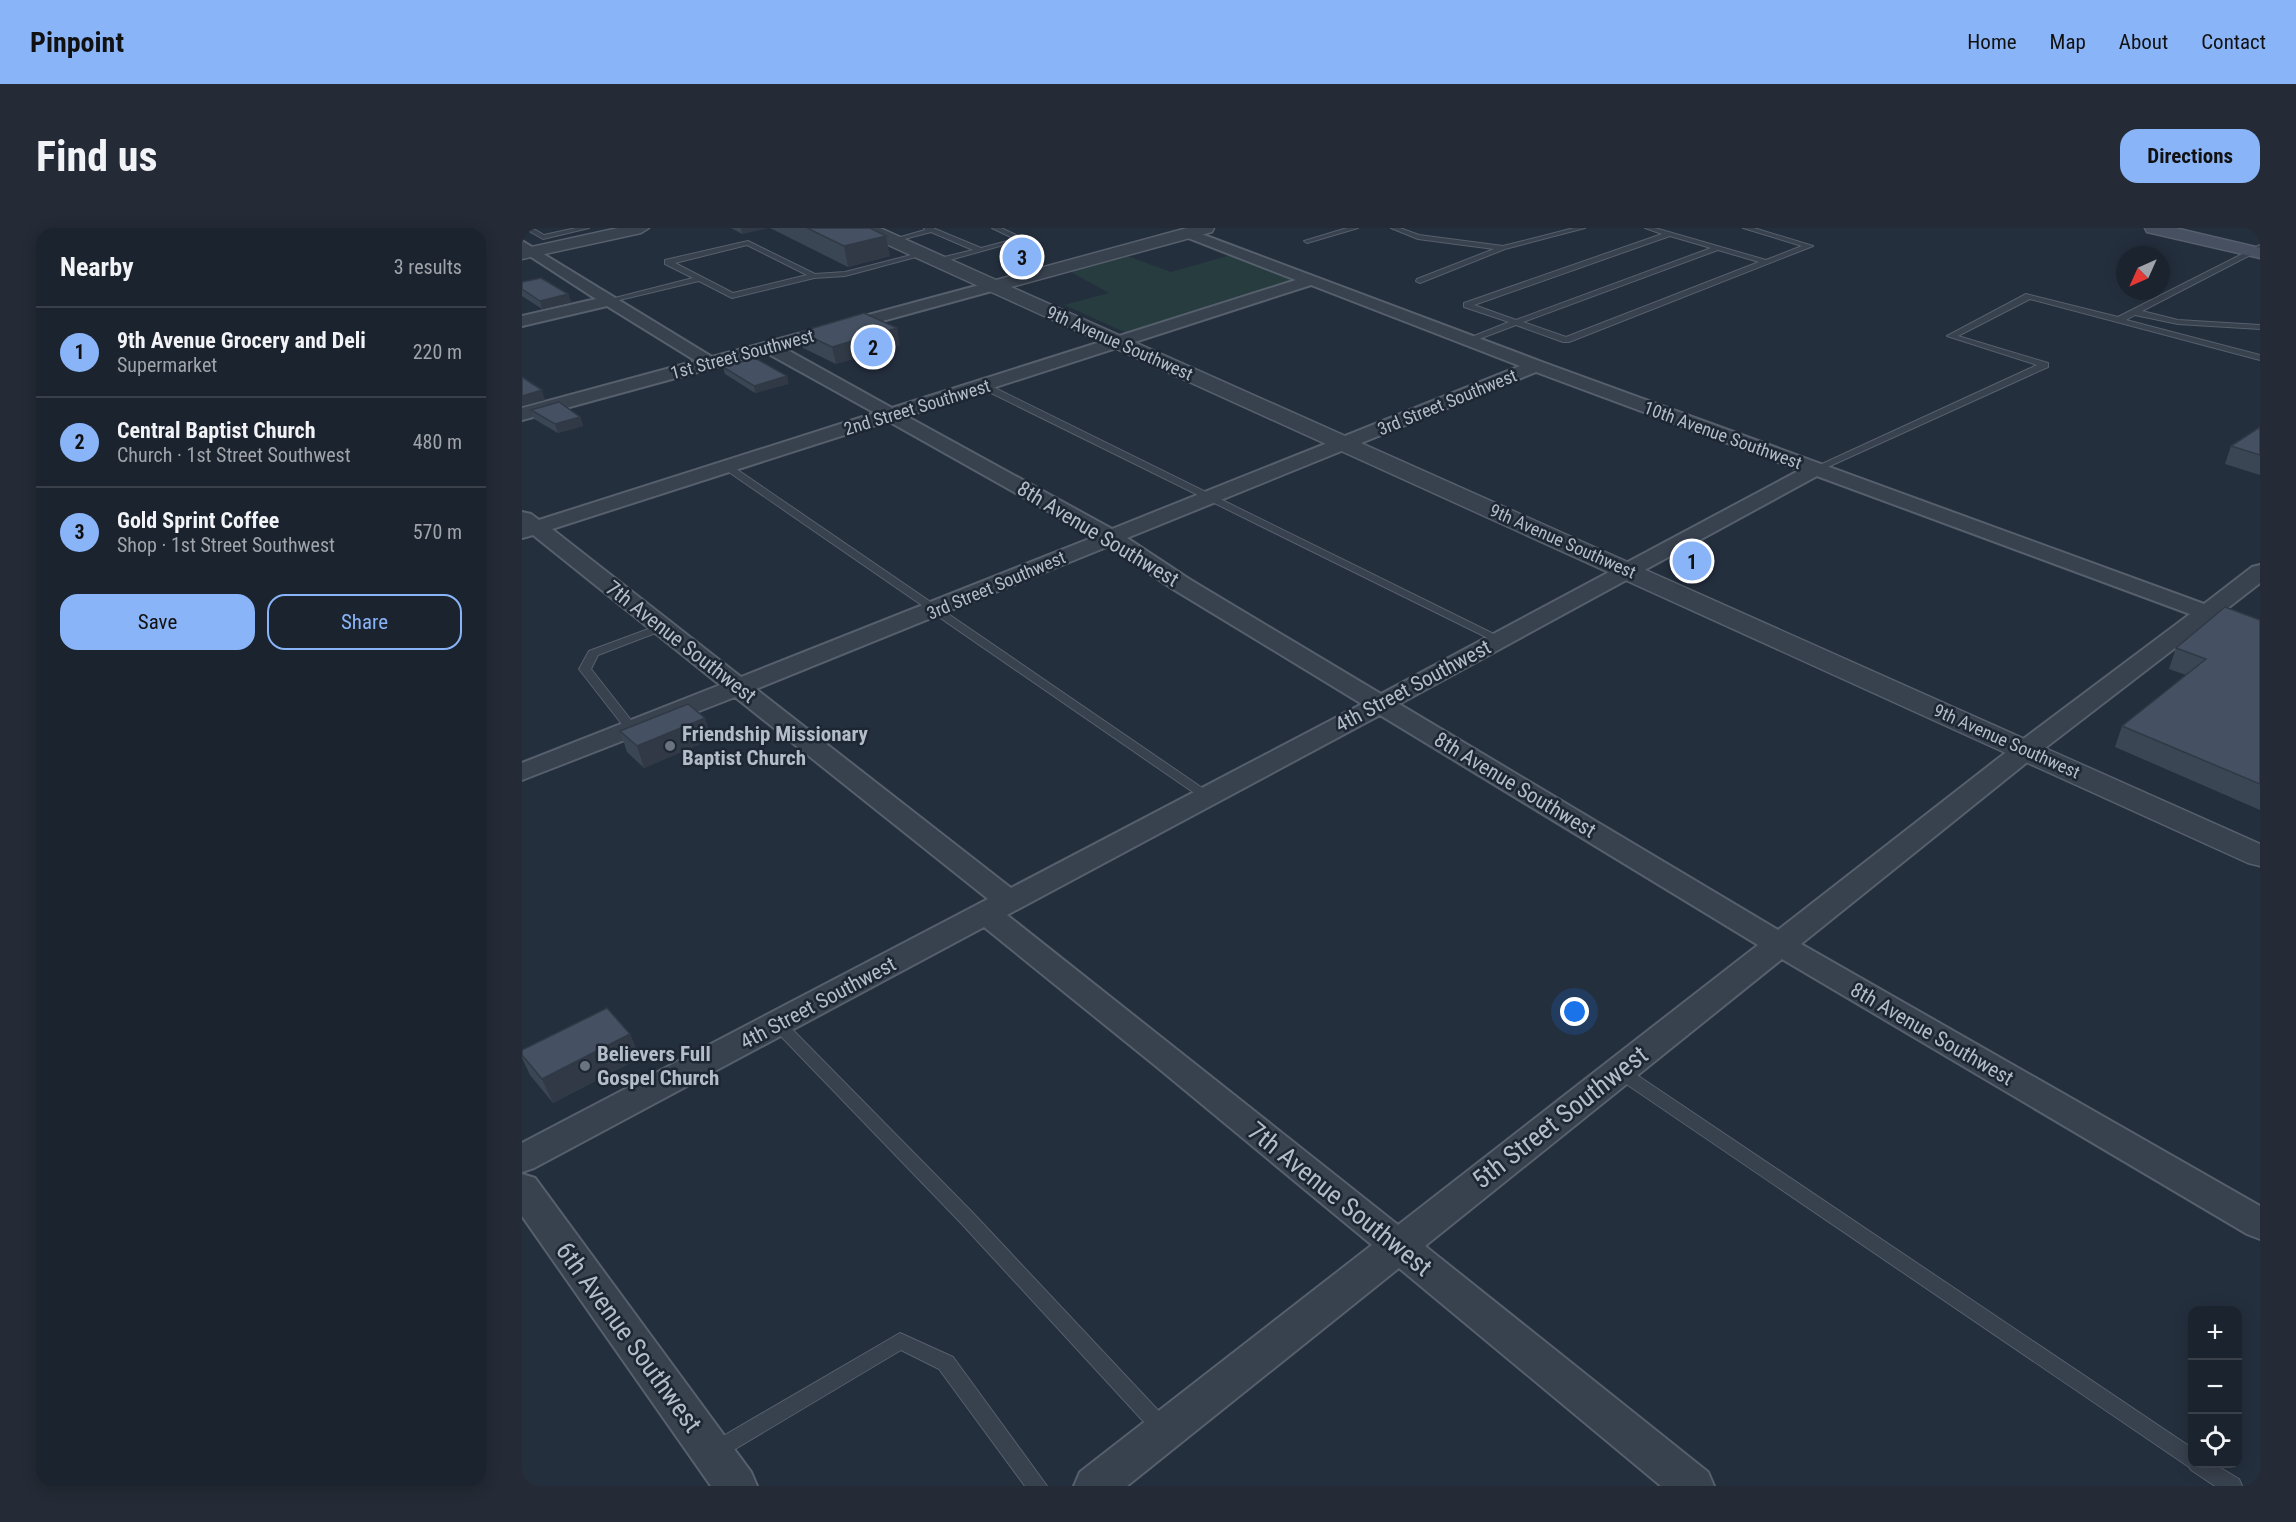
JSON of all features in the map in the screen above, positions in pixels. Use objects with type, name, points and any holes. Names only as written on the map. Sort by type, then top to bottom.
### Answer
[{"type":"main road","points":[[2153,228],[2257,250]]},
{"type":"street","points":[[526,250],[641,228]]},
{"type":"street","name":"9th Avenue Southwest","points":[[866,228],[2260,856]]},
{"type":"street","name":"10th Avenue Southwest","points":[[1189,230],[1536,366],[2260,632]]},
{"type":"street","name":"1st Street Southwest","points":[[522,414],[993,286],[1189,230]]},
{"type":"street","points":[[526,250],[611,300],[710,363]]},
{"type":"street","name":"2nd Street Southwest","points":[[526,526],[984,386],[1312,280]]},
{"type":"street","points":[[522,321],[611,300]]},
{"type":"street","name":"8th Avenue Southwest","points":[[769,347],[1110,537],[1181,584],[1780,945],[2260,1224]]},
{"type":"street","name":"3rd Street Southwest","points":[[522,772],[740,688],[1536,366]]},
{"type":"street","name":"4th Street Southwest","points":[[522,1159],[1381,704],[1816,469]]},
{"type":"street","name":"7th Avenue Southwest","points":[[526,526],[740,688],[1398,1246],[1693,1486]]},
{"type":"street","points":[[2208,613],[2260,572]]},
{"type":"street","name":"5th Street Southwest","points":[[1095,1486],[2026,749],[2208,613]]},
{"type":"street","name":"6th Avenue Southwest","points":[[522,1188],[736,1486]]},
{"type":"lane","points":[[527,228],[543,237],[586,228]]},
{"type":"lane","points":[[814,276],[748,243],[668,262],[732,296],[814,276],[845,274],[980,250],[1022,239],[995,228]]},
{"type":"lane","points":[[1307,241],[1355,228]]},
{"type":"lane","points":[[1394,228],[1418,237],[1503,248]]},
{"type":"lane","points":[[1420,281],[1503,248],[1582,228]]},
{"type":"lane","points":[[1648,228],[1766,262]]},
{"type":"lane","points":[[1670,234],[1467,305],[1566,340],[1809,246],[1746,228]]},
{"type":"lane","points":[[893,240],[930,229],[980,250]]},
{"type":"lane","points":[[1468,340],[1718,248]]},
{"type":"lane","points":[[2119,320],[2257,250]]},
{"type":"lane","points":[[611,300],[700,279]]},
{"type":"lane","points":[[1816,469],[2044,364],[1951,336],[2030,296],[2260,358]]},
{"type":"lane","points":[[2134,312],[2178,322],[2260,327]]},
{"type":"lane","points":[[984,386],[1500,640]]},
{"type":"lane","points":[[726,466],[1208,796]]},
{"type":"lane","points":[[632,729],[585,669],[592,653],[662,627]]},
{"type":"lane","points":[[778,1024],[966,1217],[1165,1431]]},
{"type":"lane","points":[[1619,1071],[2188,1457]]},
{"type":"lane","points":[[712,1453],[900,1341],[946,1363],[1036,1486]]},
{"type":"lane","points":[[2205,1468],[2232,1486]]},
{"type":"green space","points":[[1125,255],[1171,272],[1231,255],[1299,280],[1129,334],[1064,305],[1109,293],[1069,271]]},
{"type":"building","points":[[807,228],[870,228],[886,236],[844,246]]},
{"type":"building","points":[[541,278],[568,294],[540,301],[522,289],[522,282]]},
{"type":"building","points":[[864,313],[897,328],[832,347],[800,332]]},
{"type":"building","points":[[755,358],[787,376],[754,386],[723,367]]},
{"type":"building","points":[[522,377],[542,390],[522,396]]},
{"type":"building","points":[[559,402],[580,417],[555,424],[531,410]]},
{"type":"building","points":[[2260,427],[2260,455],[2231,446]]},
{"type":"building","points":[[2225,607],[2260,620],[2260,784],[2122,726],[2206,659],[2176,648]]},
{"type":"building","points":[[688,704],[705,718],[637,746],[620,731]]},
{"type":"building","points":[[607,1008],[630,1034],[542,1079],[522,1055],[522,1050]]},
{"type":"place","name":"Gold Sprint Coffee","points":[[1022,257]]},
{"type":"place","name":"Central Baptist Church","points":[[873,347]]},
{"type":"place","name":"9th Avenue Grocery and Deli","points":[[1692,561]]},
{"type":"place","name":"Friendship Missionary Baptist Church","points":[[670,746]]},
{"type":"place","name":"Believers Full Gospel Church","points":[[585,1066]]}]
